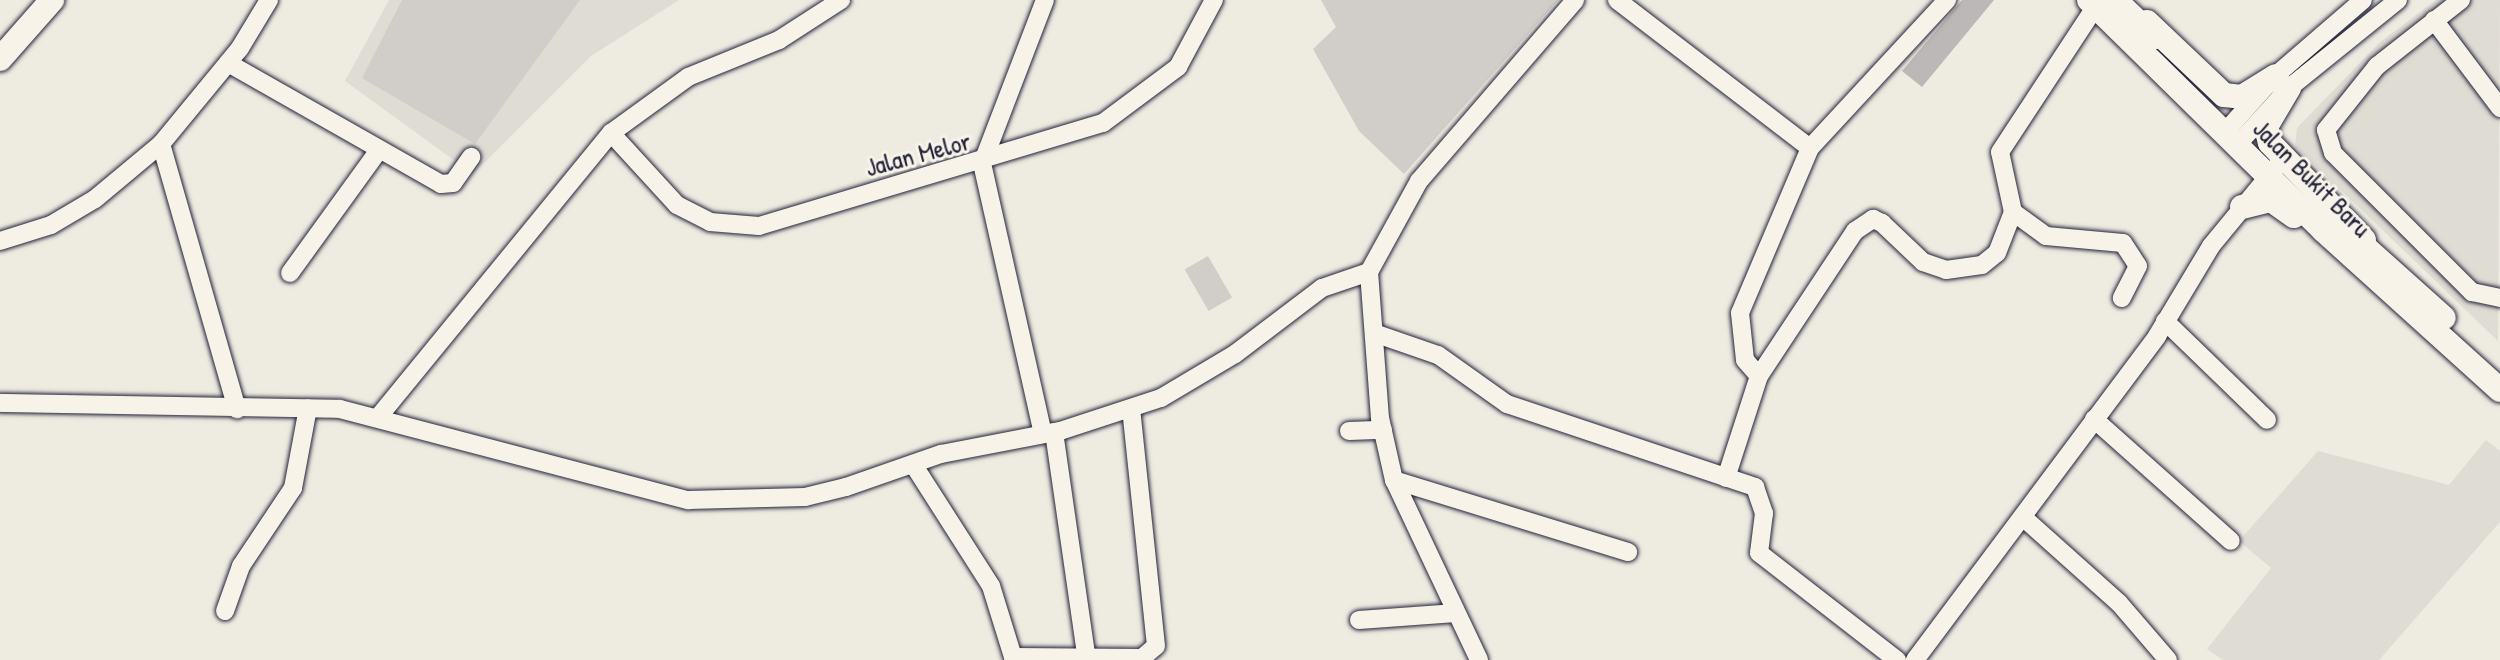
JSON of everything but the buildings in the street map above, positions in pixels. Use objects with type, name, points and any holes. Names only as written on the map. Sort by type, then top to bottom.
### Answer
[{"type":"main road","points":[[0,59],[52,0]]},
{"type":"main road","points":[[2105,2],[2224,95],[2242,97],[2282,82]]},
{"type":"main road","name":"Jalan Bukit Baru","points":[[2105,2],[2410,310],[2500,390]]},
{"type":"main road","points":[[2282,82],[2266,127],[2270,143],[2399,277]]},
{"type":"main road","name":"Jalan Bukit Baru","points":[[2274,170],[2399,277],[2500,371]]},
{"type":"main road","points":[[2242,207],[2257,199],[2284,206],[2355,273],[2410,310]]},
{"type":"street","points":[[0,241],[51,225],[95,199],[161,144],[228,63],[269,0]]},
{"type":"street","points":[[380,415],[611,133],[688,77],[779,40],[841,0]]},
{"type":"street","points":[[1045,0],[982,164],[1048,433],[1087,659]]},
{"type":"street","name":"Jalan Melor","points":[[611,133],[677,205],[734,227],[982,164],[1078,135],[1158,86],[1178,67],[1214,0]]},
{"type":"street","points":[[1477,659],[1394,480],[1383,430],[1369,272],[1419,181],[1575,0]]},
{"type":"street","points":[[1617,0],[1816,143]]},
{"type":"street","points":[[1759,376],[1745,360],[1740,313],[1816,143],[1947,0]]},
{"type":"street","points":[[2237,132],[2363,0]]},
{"type":"street","points":[[2282,82],[2398,0]]},
{"type":"street","points":[[2461,0],[2377,66],[2326,130],[2333,153],[2472,292],[2500,298]]},
{"type":"street","points":[[1726,478],[1759,376],[1863,224],[1882,223],[1923,262],[1968,269],[1997,253],[2013,212],[2000,152],[2105,2]]},
{"type":"street","points":[[2434,20],[2500,108]]},
{"type":"street","points":[[228,63],[441,184],[453,183],[471,157]]},
{"type":"street","points":[[161,144],[237,409]]},
{"type":"street","points":[[290,273],[379,150]]},
{"type":"street","points":[[1915,660],[2025,519],[2242,207],[2274,170]]},
{"type":"street","points":[[2013,212],[2046,236],[2123,243],[2138,266],[2122,298]]},
{"type":"street","points":[[0,403],[308,408],[380,415],[688,500],[805,497],[913,464],[1131,410],[1235,354],[1322,288],[1369,272]]},
{"type":"street","points":[[2165,321],[2267,420]]},
{"type":"street","points":[[1374,333],[1438,355],[1507,404],[1755,487],[1762,500],[1759,553],[1897,660]]},
{"type":"street","points":[[225,611],[247,555],[293,488],[308,408]]},
{"type":"street","points":[[913,464],[991,586],[1013,657],[1142,658],[1156,646],[1131,410]]},
{"type":"street","points":[[2094,419],[2231,541]]},
{"type":"street","points":[[1349,431],[1383,430]]},
{"type":"street","points":[[1394,480],[1628,552]]},
{"type":"street","points":[[2025,519],[2119,603],[2168,660]]},
{"type":"street","points":[[1359,620],[1456,613]]},
{"type":"shaded area","points":[[389,0],[679,0],[591,56],[473,174],[345,81]]},
{"type":"shaded area","points":[[402,0],[580,0],[475,144],[362,78]]},
{"type":"shaded area","points":[[1321,0],[1558,0],[1404,174],[1359,131],[1313,49],[1336,27]]},
{"type":"shaded area","points":[[2436,0],[2500,0],[2498,341],[2295,146],[2297,128],[2379,43]]},
{"type":"shaded area","points":[[1208,256],[1232,298],[1209,311],[1185,270]]},
{"type":"shaded area","points":[[2486,440],[2500,451],[2500,522],[2379,660],[2223,660],[2207,649],[2271,568],[2239,541],[2318,451],[2449,485]]}]
